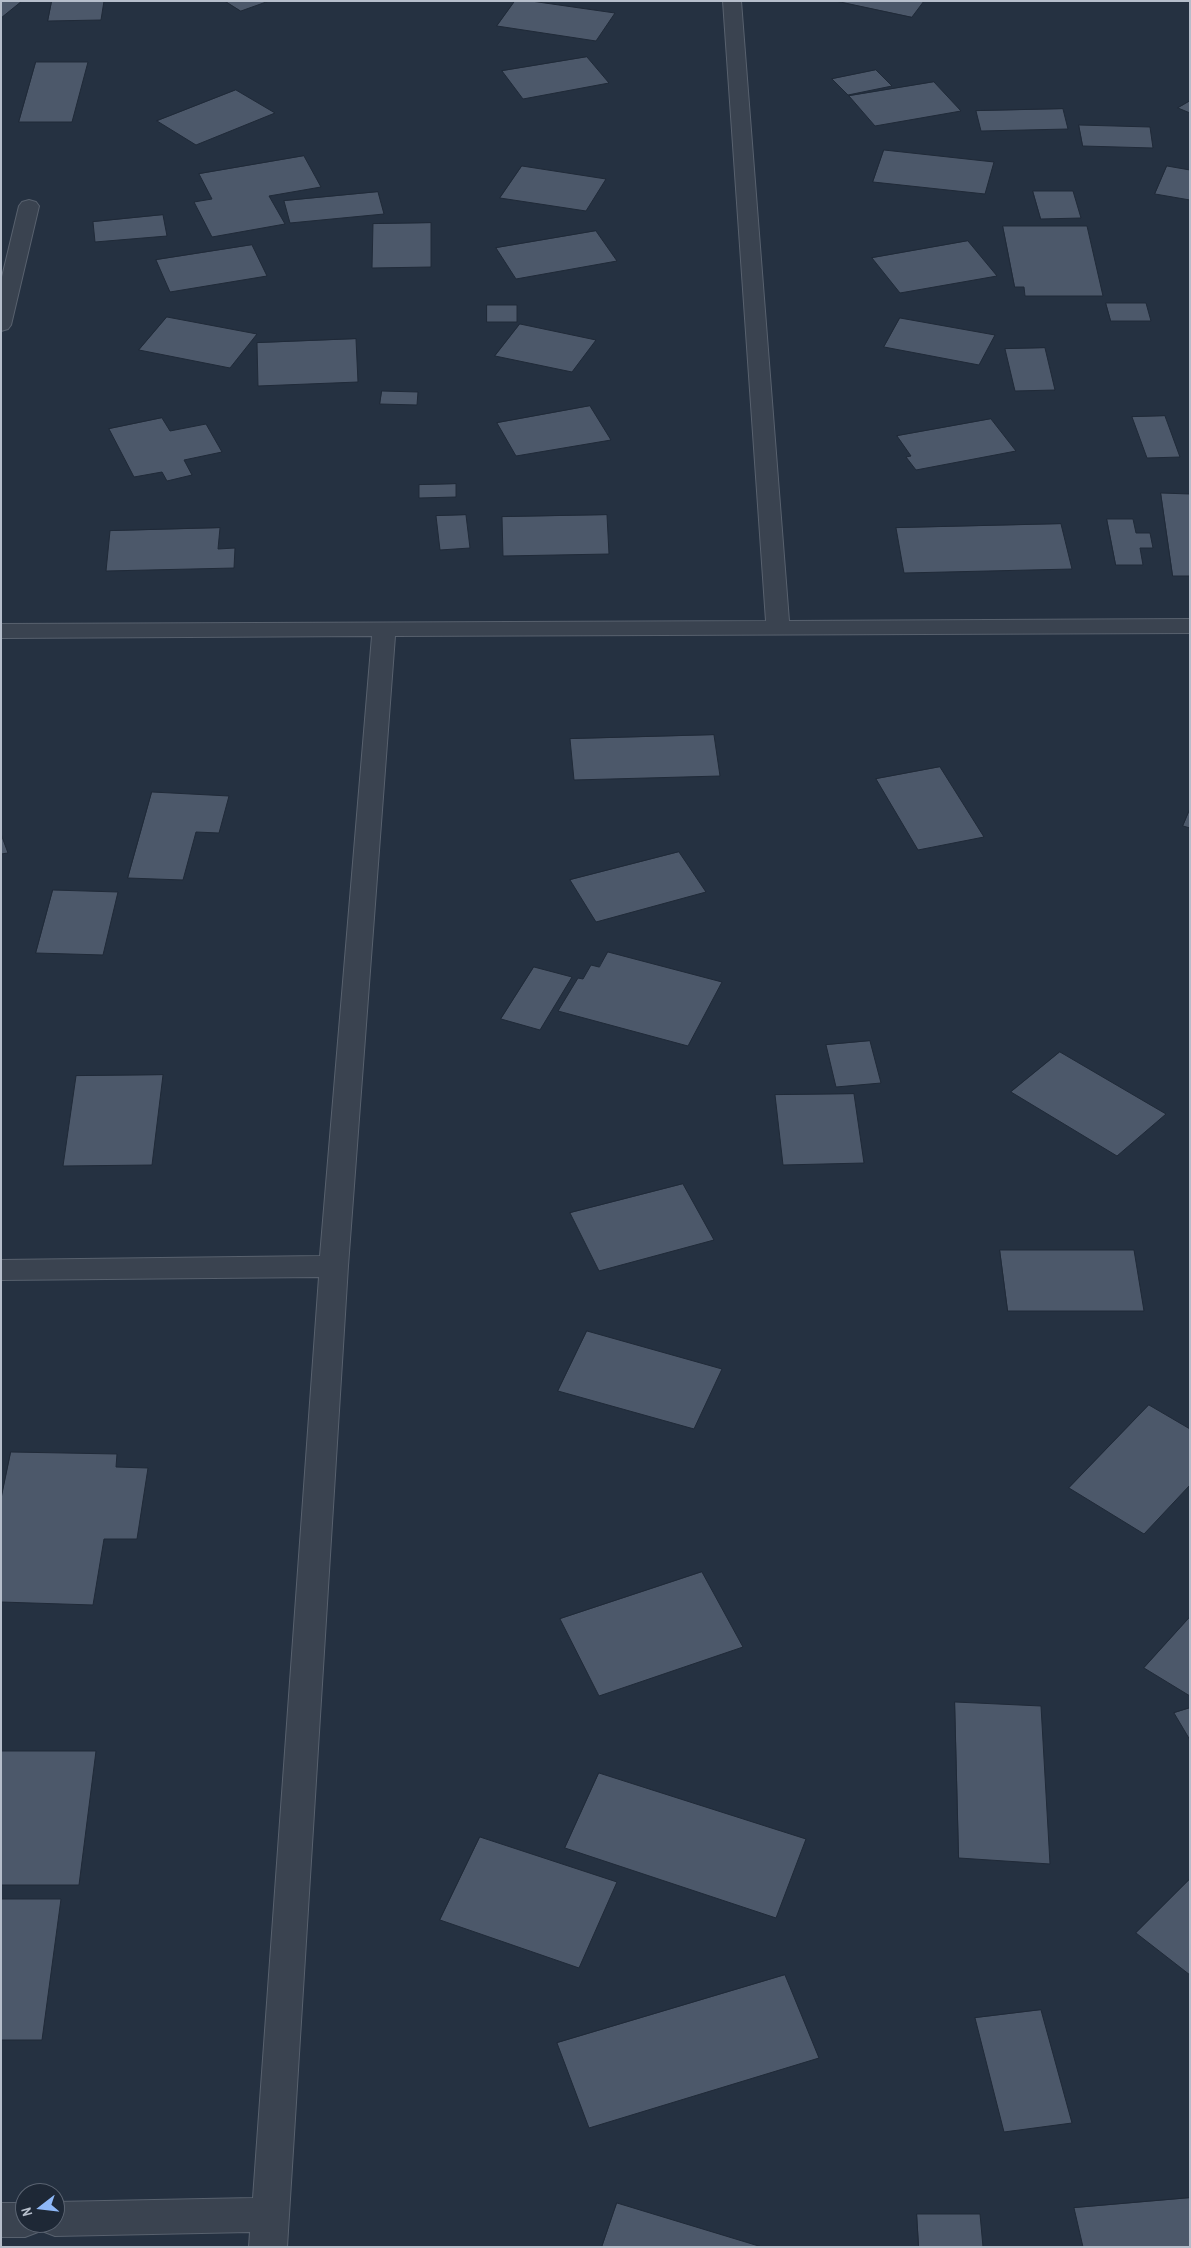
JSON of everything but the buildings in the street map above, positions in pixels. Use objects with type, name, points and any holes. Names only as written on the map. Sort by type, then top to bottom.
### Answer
[{"type":"street","points":[[732,1],[778,626]]},
{"type":"street","points":[[1,325],[29,206]]},
{"type":"street","points":[[1,631],[778,626],[1190,626]]},
{"type":"street","points":[[65,2220],[269,2231],[334,1266],[384,630]]},
{"type":"street","points":[[1,1270],[334,1266]]},
{"type":"street","points":[[1,2220],[15,2220]]}]
